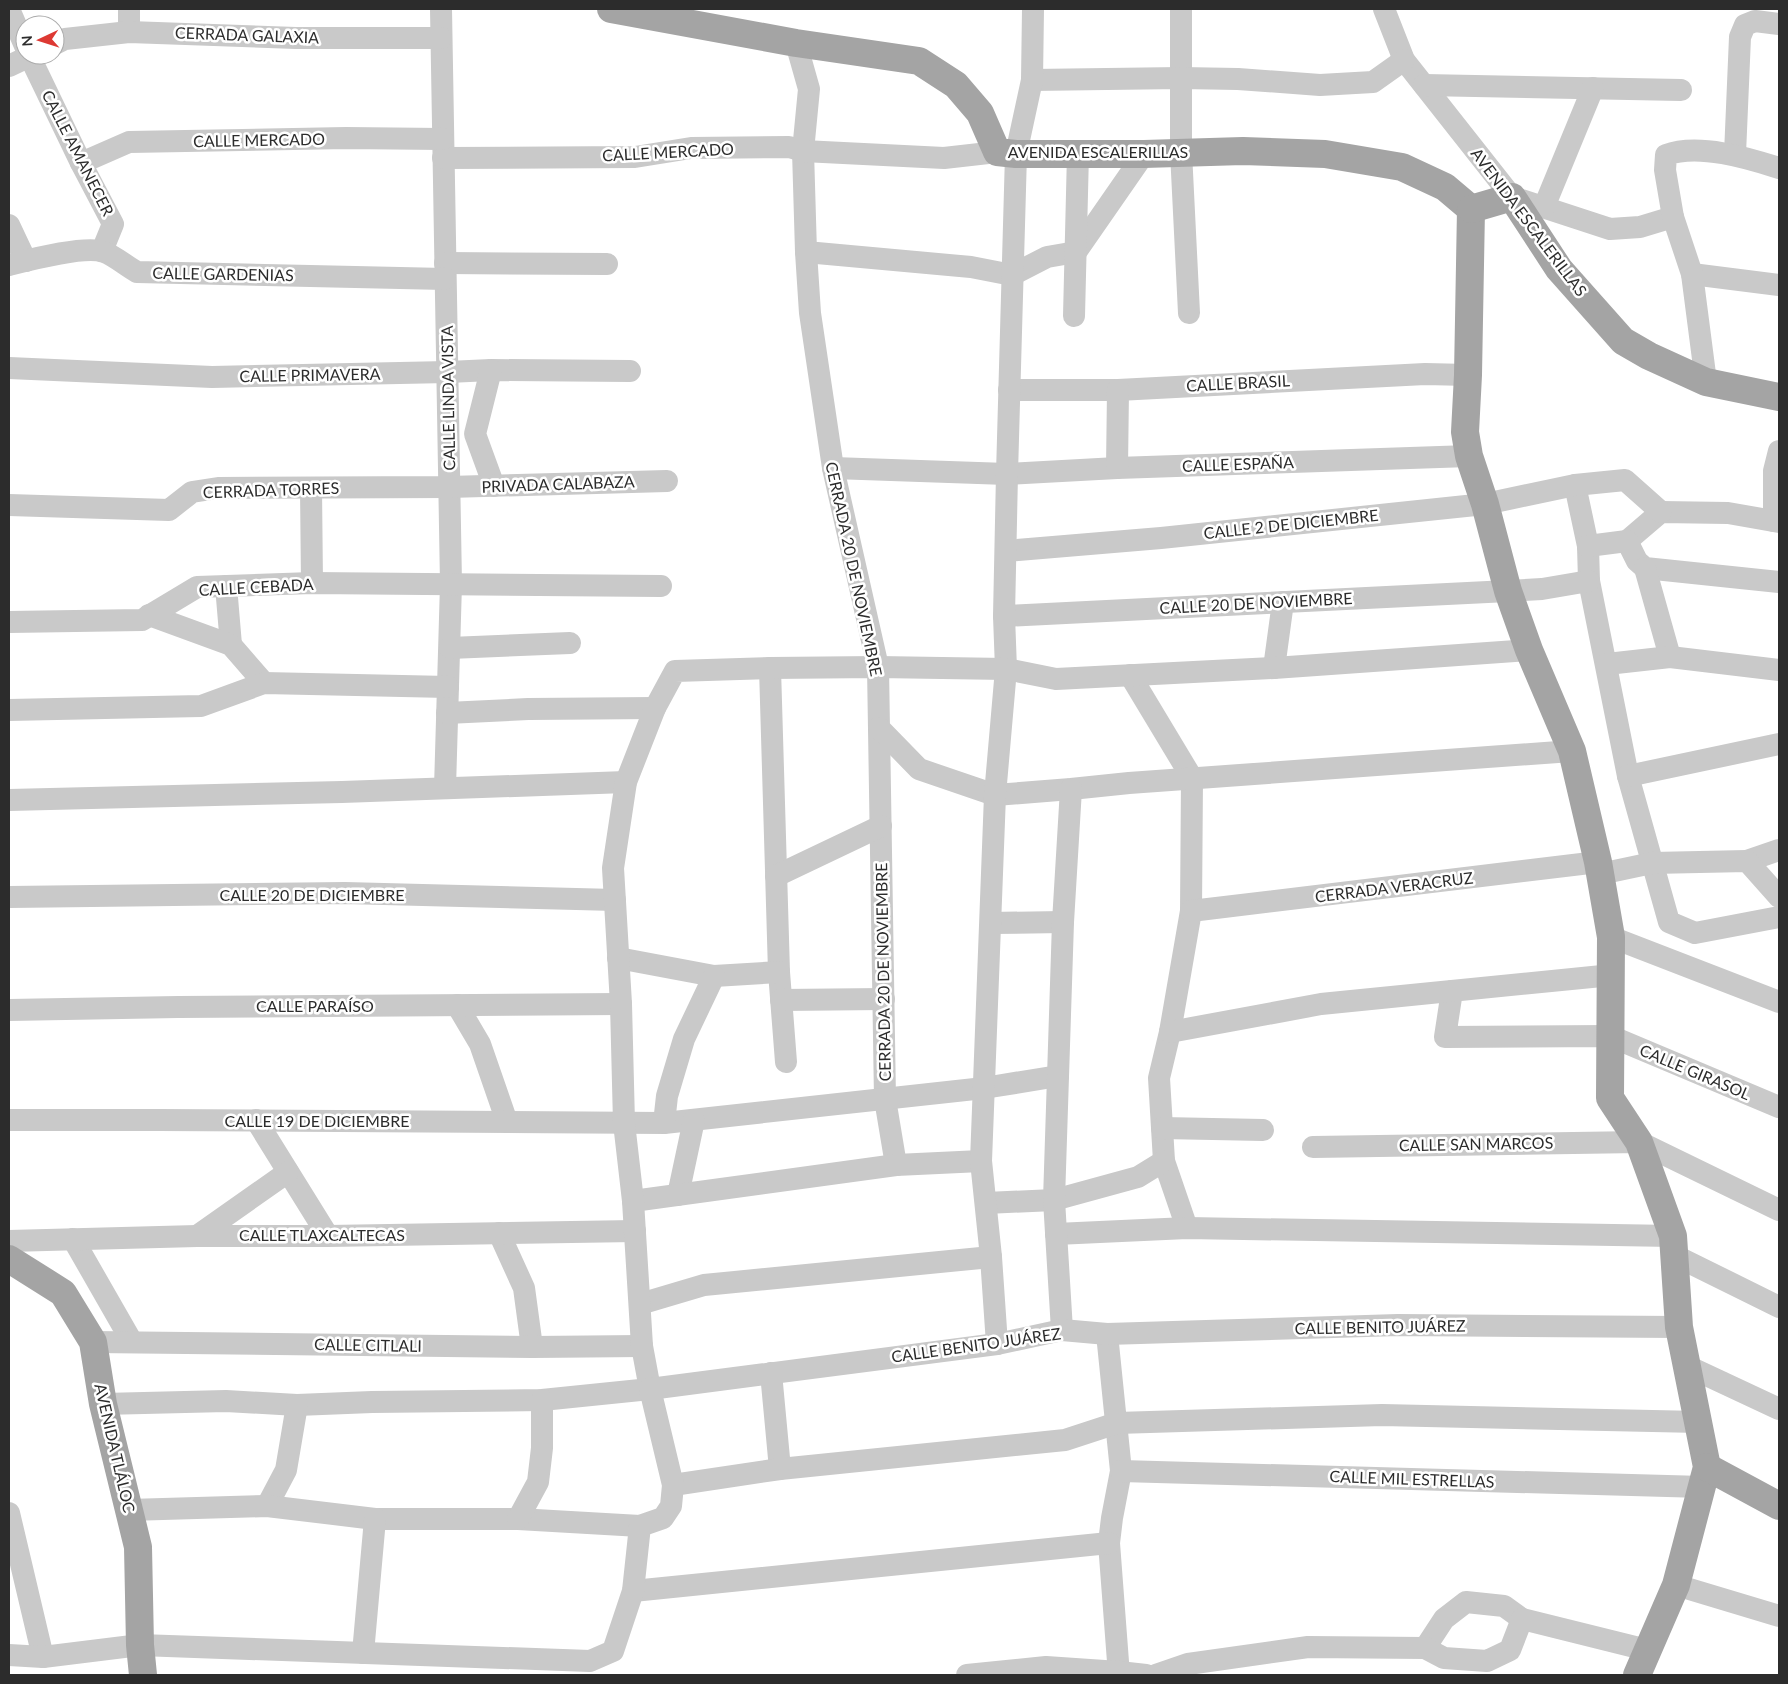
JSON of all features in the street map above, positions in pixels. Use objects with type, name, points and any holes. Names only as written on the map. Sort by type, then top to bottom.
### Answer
[{"type":"main road","name":"AVENIDA ESCALERILLAS","points":[[611,9],[796,43],[919,61],[956,85],[980,113],[1007,153],[1144,154],[1243,151],[1325,154],[1402,168],[1445,187],[1471,209]]},
{"type":"main road","name":"AVENIDA ESCALERILLAS","points":[[1512,198],[1559,269],[1623,341],[1649,356],[1706,382],[1779,397]]},
{"type":"main road","points":[[1512,198],[1471,209],[1465,432],[1469,456],[1508,591],[1529,650],[1572,751],[1599,868],[1612,937],[1610,1098],[1639,1142],[1674,1246],[1679,1327],[1685,1365],[1698,1422],[1705,1477],[1676,1585],[1636,1675]]},
{"type":"main road","name":"AVENIDA TLÁLOC","points":[[9,1259],[63,1293],[93,1342],[103,1404],[138,1547],[140,1644],[143,1675]]},
{"type":"main road","points":[[1705,1477],[1779,1506]]},
{"type":"street","name":"CALLE AMANECER","points":[[9,9],[15,22]]},
{"type":"street","points":[[129,9],[129,32]]},
{"type":"street","name":"CALLE LINDA VISTA","points":[[441,9],[451,584],[445,788]]},
{"type":"street","points":[[997,1344],[991,1257],[981,1161],[995,795],[1006,669],[1004,616],[1012,276],[1007,153],[1032,80],[1033,9]]},
{"type":"street","points":[[1181,9],[1180,152],[1189,313]]},
{"type":"street","name":"AVENIDA ESCALERILLAS","points":[[1384,9],[1404,60],[1512,198]]},
{"type":"street","points":[[1735,154],[1740,37],[1745,25],[1755,21],[1779,24]]},
{"type":"street","name":"CERRADA GALAXIA","points":[[65,39],[129,32],[287,37],[441,38]]},
{"type":"street","name":"CERRADA 20 DE NOVIEMBRE","points":[[796,43],[809,90],[803,151],[810,313],[833,468],[878,667],[885,1099],[896,1165]]},
{"type":"street","points":[[1032,80],[1181,78],[1238,79],[1320,85],[1373,82],[1404,60]]},
{"type":"street","name":"CALLE AMANECER","points":[[35,65],[81,163],[113,224],[102,251]]},
{"type":"street","points":[[1424,85],[1681,90]]},
{"type":"street","points":[[1544,207],[1593,88]]},
{"type":"street","name":"CALLE MERCADO","points":[[81,163],[129,142],[346,138],[442,148],[635,156],[691,148],[789,148],[803,151],[944,158],[1007,153]]},
{"type":"street","points":[[1706,382],[1692,274],[1673,217],[1665,170],[1666,155],[1679,150],[1735,154],[1779,168]]},
{"type":"street","points":[[1074,316],[1078,153]]},
{"type":"street","points":[[806,252],[971,267],[1012,276],[1046,258],[1076,252],[1144,154]]},
{"type":"street","points":[[1512,198],[1610,229],[1640,227],[1673,217]]},
{"type":"street","points":[[9,225],[17,263],[83,251],[102,251]]},
{"type":"street","name":"CALLE GARDENIAS","points":[[102,251],[137,272],[445,271],[607,264]]},
{"type":"street","points":[[1692,274],[1779,285]]},
{"type":"street","name":"CALLE PRIMAVERA","points":[[9,368],[221,377],[491,370],[630,371]]},
{"type":"street","points":[[491,370],[475,434],[494,486]]},
{"type":"street","name":"CALLE BRASIL","points":[[1009,390],[1118,390],[1425,374],[1468,375]]},
{"type":"street","points":[[1117,468],[1118,390]]},
{"type":"street","points":[[1588,546],[1627,541],[1661,512],[1728,513],[1777,522],[1774,470],[1779,451]]},
{"type":"street","name":"CALLE ESPAÑA","points":[[833,468],[1007,474],[1117,468],[1469,456]]},
{"type":"street","name":"CALLE 2 DE DICIEMBRE","points":[[1006,551],[1161,538],[1484,504],[1575,485],[1625,480],[1661,512]]},
{"type":"street","name":"PRIVADA CALABAZA","points":[[449,487],[667,481]]},
{"type":"street","points":[[1575,485],[1588,546],[1589,581],[1628,776],[1669,922],[1695,933],[1779,917]]},
{"type":"street","name":"CERRADA TORRES","points":[[9,505],[170,510],[192,492],[209,490],[449,487]]},
{"type":"street","points":[[311,488],[312,583]]},
{"type":"street","points":[[1627,541],[1637,561],[1645,568],[1670,657]]},
{"type":"street","points":[[1645,568],[1779,582]]},
{"type":"street","name":"CALLE 20 DE NOVIEMBRE","points":[[1004,616],[1542,589],[1589,581]]},
{"type":"street","name":"CALLE CEBADA","points":[[9,622],[142,620],[197,587],[312,583],[661,586]]},
{"type":"street","points":[[226,586],[231,645]]},
{"type":"street","points":[[1274,668],[1283,602]]},
{"type":"street","points":[[149,615],[231,645],[264,683]]},
{"type":"street","points":[[450,648],[570,642]]},
{"type":"street","points":[[129,1510],[267,1506],[375,1518],[518,1519],[640,1526],[664,1518],[671,1506],[673,1485],[650,1389],[642,1346],[633,1201],[624,1123],[621,1004],[613,868],[626,782],[655,708],[675,671],[878,667],[1006,669],[1056,679],[1274,668],[1529,650]]},
{"type":"street","points":[[1607,664],[1670,657],[1779,670]]},
{"type":"street","points":[[770,668],[779,972],[786,1062]]},
{"type":"street","points":[[1130,675],[1192,778],[1191,912],[1170,1032],[1159,1078],[1164,1161],[1188,1228]]},
{"type":"street","points":[[9,710],[201,706],[264,683],[448,687]]},
{"type":"street","points":[[447,713],[528,709],[655,708]]},
{"type":"street","points":[[879,728],[919,769],[995,795],[1192,778],[1572,751]]},
{"type":"street","points":[[1628,776],[1779,744]]},
{"type":"street","points":[[9,800],[626,782]]},
{"type":"street","points":[[1062,1330],[1054,1200],[1063,922],[1072,789]]},
{"type":"street","points":[[776,876],[881,826]]},
{"type":"street","name":"CERRADA VERACRUZ","points":[[1191,912],[1652,863],[1747,861],[1779,850]]},
{"type":"street","points":[[1747,861],[1779,897]]},
{"type":"street","name":"CALLE 20 DE DICIEMBRE","points":[[9,897],[345,893],[615,900]]},
{"type":"street","points":[[991,923],[1063,922]]},
{"type":"street","points":[[1612,937],[1779,1002]]},
{"type":"street","points":[[618,958],[714,976],[779,972]]},
{"type":"street","points":[[1170,1032],[1321,1004],[1612,975]]},
{"type":"street","points":[[664,1123],[667,1096],[684,1039],[714,976]]},
{"type":"street","points":[[1452,991],[1444,1037],[1610,1036]]},
{"type":"street","points":[[781,1000],[884,999]]},
{"type":"street","name":"CALLE PARAÍSO","points":[[9,1010],[621,1004]]},
{"type":"street","points":[[457,1005],[480,1044],[506,1122]]},
{"type":"street","name":"CALLE GIRASOL","points":[[1610,1036],[1779,1107]]},
{"type":"street","name":"CALLE 19 DE DICIEMBRE","points":[[9,1120],[664,1123],[984,1088],[1058,1076]]},
{"type":"street","points":[[256,1120],[328,1236]]},
{"type":"street","points":[[678,1195],[694,1120]]},
{"type":"street","points":[[1162,1128],[1263,1130]]},
{"type":"street","points":[[1639,1142],[1779,1210]]},
{"type":"street","name":"CALLE SAN MARCOS","points":[[1313,1147],[1639,1142]]},
{"type":"street","points":[[633,1201],[896,1165],[981,1161]]},
{"type":"street","points":[[986,1203],[1054,1200],[1138,1177],[1164,1161]]},
{"type":"street","points":[[197,1236],[288,1172]]},
{"type":"street","points":[[1056,1234],[1188,1228],[1674,1246],[1779,1307]]},
{"type":"street","name":"CALLE TLAXCALTECAS","points":[[9,1241],[197,1236],[635,1231]]},
{"type":"street","points":[[499,1233],[524,1288],[532,1347]]},
{"type":"street","points":[[73,1239],[132,1342]]},
{"type":"street","points":[[640,1304],[704,1284],[991,1257]]},
{"type":"street","name":"CALLE BENITO JUÁREZ","points":[[103,1404],[226,1401],[297,1405],[542,1400],[650,1389],[997,1344],[1062,1330],[1108,1334],[1398,1325],[1679,1327]]},
{"type":"street","points":[[1108,1334],[1121,1471],[1109,1543],[1119,1673]]},
{"type":"street","name":"CALLE CITLALI","points":[[93,1342],[532,1347],[642,1346]]},
{"type":"street","points":[[1685,1365],[1779,1409]]},
{"type":"street","points":[[771,1373],[780,1469]]},
{"type":"street","points":[[518,1519],[538,1482],[542,1448],[542,1400]]},
{"type":"street","points":[[267,1506],[286,1470],[297,1405]]},
{"type":"street","points":[[673,1485],[780,1469],[1065,1440],[1117,1423],[1382,1415],[1698,1422]]},
{"type":"street","name":"CALLE MIL ESTRELLAS","points":[[1121,1471],[1705,1477]]},
{"type":"street","points":[[9,1513],[43,1657]]},
{"type":"street","points":[[362,1653],[375,1518]]},
{"type":"street","points":[[11,1662],[140,1644],[362,1653],[589,1668],[613,1651],[633,1591],[640,1526]]},
{"type":"street","points":[[633,1591],[1109,1543]]},
{"type":"street","points":[[1676,1585],[1779,1616]]},
{"type":"street","points":[[1425,1648],[1444,1619],[1466,1602],[1504,1606],[1522,1619],[1647,1650]]},
{"type":"street","points":[[1156,1675],[1188,1664],[1308,1647],[1425,1648],[1444,1658],[1487,1661],[1510,1650],[1522,1619]]},
{"type":"street","points":[[967,1675],[1008,1673],[1046,1667],[1146,1675]]}]
